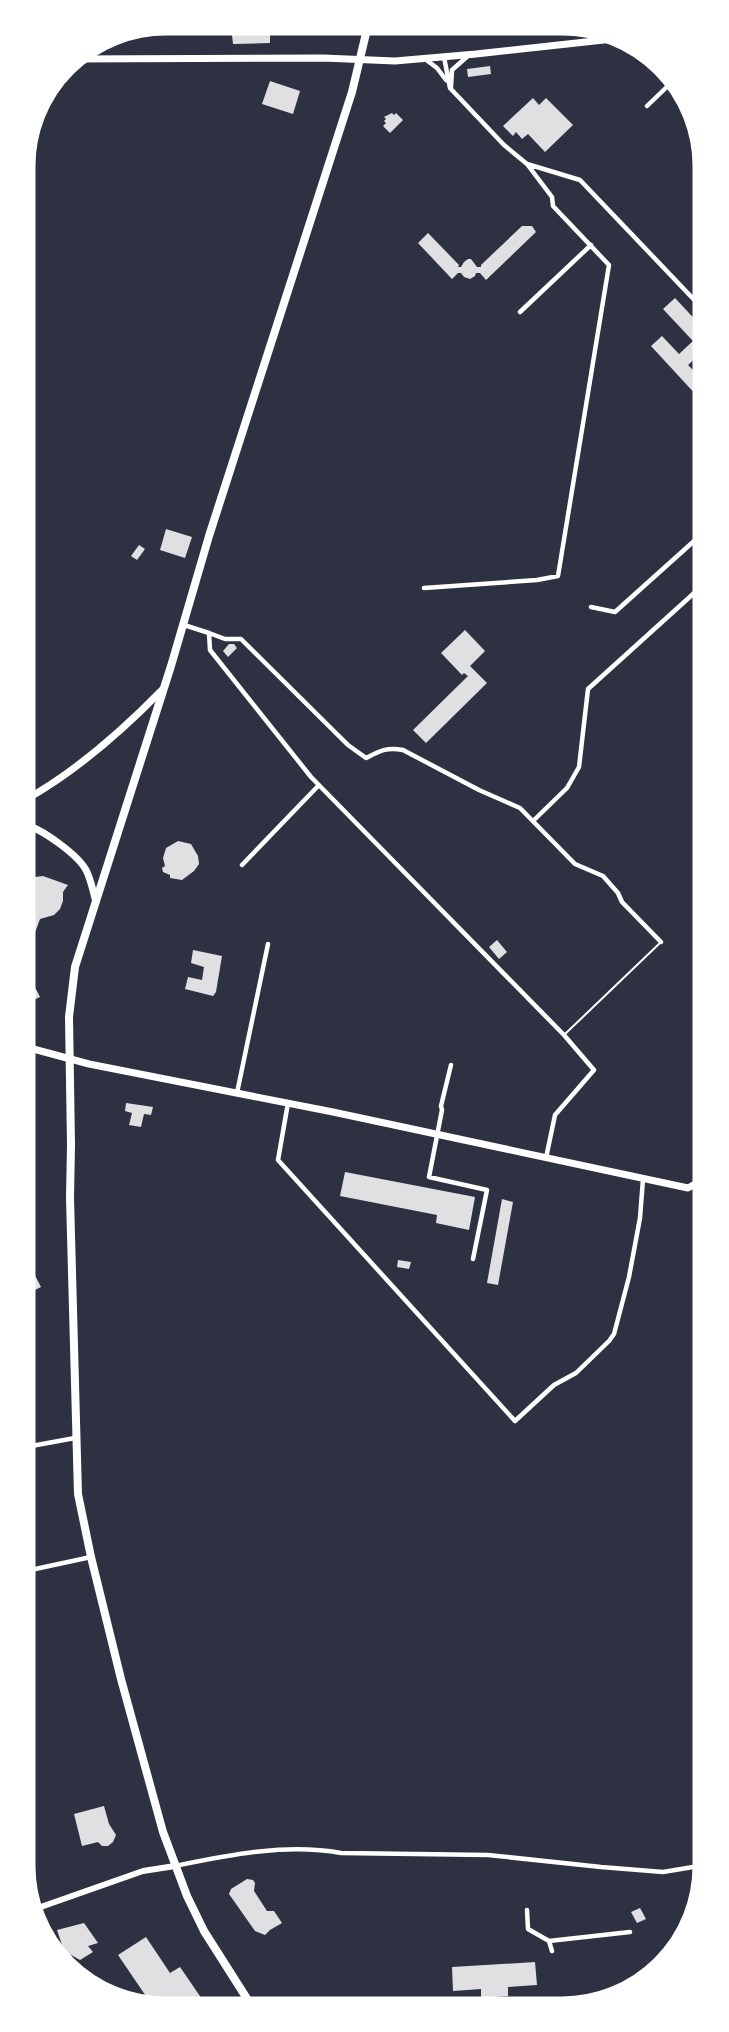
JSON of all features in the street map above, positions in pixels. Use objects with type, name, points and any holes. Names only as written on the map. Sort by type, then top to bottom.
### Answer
[{"type":"main road","points":[[246,1998],[204,1931],[175,1866],[151,1793],[91,1557],[78,1494],[70,1198],[69,1017],[73,977],[184,625],[209,536],[360,60],[366,34]]},
{"type":"main road","points":[[90,59],[323,58],[395,61],[469,55],[596,39]]},
{"type":"main road","points":[[35,794],[55,782],[129,724],[162,690]]},
{"type":"main road","points":[[35,828],[55,840],[86,869],[96,902]]},
{"type":"main road","points":[[34,1049],[88,1064],[237,1093],[643,1179],[688,1188],[694,1185]]},
{"type":"street","points":[[453,92],[452,70],[469,55]]},
{"type":"street","points":[[444,57],[447,83]]},
{"type":"street","points":[[424,59],[437,68],[453,92],[504,145],[527,164],[552,197],[553,206],[609,265],[558,576],[537,580],[424,588]]},
{"type":"street","points":[[647,106],[667,86]]},
{"type":"street","points":[[527,164],[580,180],[694,300]]},
{"type":"street","points":[[520,312],[591,245]]},
{"type":"street","points":[[591,607],[615,612],[694,541]]},
{"type":"street","points":[[533,821],[567,788],[579,767],[588,689],[694,593]]},
{"type":"street","points":[[184,625],[225,639],[241,639],[348,745],[366,758],[382,750],[392,748],[403,750],[479,790],[520,808],[575,864],[603,876],[618,893],[622,902],[661,942]]},
{"type":"street","points":[[209,633],[210,650],[319,785],[564,1035],[594,1070],[555,1115],[546,1158]]},
{"type":"street","points":[[242,865],[319,785]]},
{"type":"street","points":[[237,1093],[268,944]]},
{"type":"street","points":[[451,1065],[441,1106],[438,1135],[429,1178],[487,1190],[473,1259]]},
{"type":"street","points":[[288,1104],[278,1160],[515,1421],[554,1385],[576,1373],[614,1334],[640,1218],[643,1179]]},
{"type":"street","points":[[34,1445],[75,1438]]},
{"type":"street","points":[[34,1569],[91,1557]]},
{"type":"street","points":[[42,1907],[143,1871],[247,1852],[318,1849],[341,1853],[488,1855],[663,1872],[694,1867]]},
{"type":"street","points":[[527,1910],[528,1929],[549,1941],[630,1932]]},
{"type":"street","points":[[549,1941],[552,1951]]},
{"type":"lane","points":[[564,1035],[661,942]]},
{"type":"building","points":[[232,35],[270,35],[270,43],[233,44]]},
{"type":"building","points":[[490,66],[491,74],[468,77],[467,69]]},
{"type":"building","points":[[270,81],[300,91],[293,114],[262,104]]},
{"type":"building","points":[[533,98],[539,105],[546,98],[573,125],[545,152],[528,134],[522,139],[516,132],[513,136],[503,126]]},
{"type":"building","points":[[392,113],[394,115],[396,113],[403,120],[390,133],[383,126],[386,123],[384,117]]},
{"type":"building","points":[[522,226],[532,226],[536,232],[486,280],[480,273],[476,273],[470,279],[458,273],[452,279],[418,243],[428,233],[459,265],[458,267],[471,259],[477,267],[481,267]]},
{"type":"building","points":[[675,298],[694,318],[694,359],[688,365],[694,371],[694,393],[651,346],[662,336],[679,354],[693,341],[663,309]]},
{"type":"building","points":[[166,529],[192,537],[185,558],[160,550]]},
{"type":"building","points":[[139,545],[145,549],[137,560],[131,556]]},
{"type":"building","points":[[465,630],[485,651],[470,666],[487,683],[426,743],[413,730],[468,676],[464,673],[462,675],[441,653]]},
{"type":"building","points":[[229,644],[234,644],[237,648],[228,657],[223,651]]},
{"type":"building","points":[[178,841],[191,844],[198,856],[199,864],[182,880],[170,878],[170,875],[163,872],[162,868],[165,866],[163,858],[166,848]]},
{"type":"building","points":[[43,876],[68,885],[63,892],[60,909],[54,915],[40,919],[35,934],[35,877]]},
{"type":"building","points":[[497,940],[507,952],[499,959],[489,947]]},
{"type":"building","points":[[193,950],[222,956],[216,992],[213,996],[185,989],[188,977],[202,980],[204,967],[191,963]]},
{"type":"building","points":[[35,986],[40,997],[35,1000]]},
{"type":"building","points":[[126,1103],[153,1107],[151,1115],[144,1114],[141,1127],[129,1125],[132,1113],[125,1111]]},
{"type":"building","points":[[345,1172],[475,1197],[469,1230],[436,1223],[437,1215],[340,1196]]},
{"type":"building","points":[[502,1199],[513,1202],[498,1285],[487,1283]]},
{"type":"building","points":[[398,1260],[411,1262],[409,1269],[397,1267]]},
{"type":"building","points":[[34,1274],[41,1287],[34,1290]]},
{"type":"building","points":[[104,1806],[109,1824],[116,1835],[113,1842],[108,1846],[102,1846],[98,1842],[82,1846],[74,1814]]},
{"type":"building","points":[[247,1879],[255,1883],[254,1891],[267,1911],[274,1911],[282,1923],[265,1935],[255,1931],[229,1894],[231,1889]]},
{"type":"building","points":[[640,1908],[646,1919],[637,1923],[631,1912]]},
{"type":"building","points":[[84,1923],[98,1943],[88,1946],[93,1952],[80,1960],[68,1953],[63,1947],[57,1930]]},
{"type":"building","points":[[146,1937],[170,1973],[180,1967],[201,1998],[146,1996],[118,1955]]},
{"type":"building","points":[[535,1962],[537,1985],[508,1987],[508,1996],[481,1998],[481,1989],[453,1991],[452,1967]]}]
